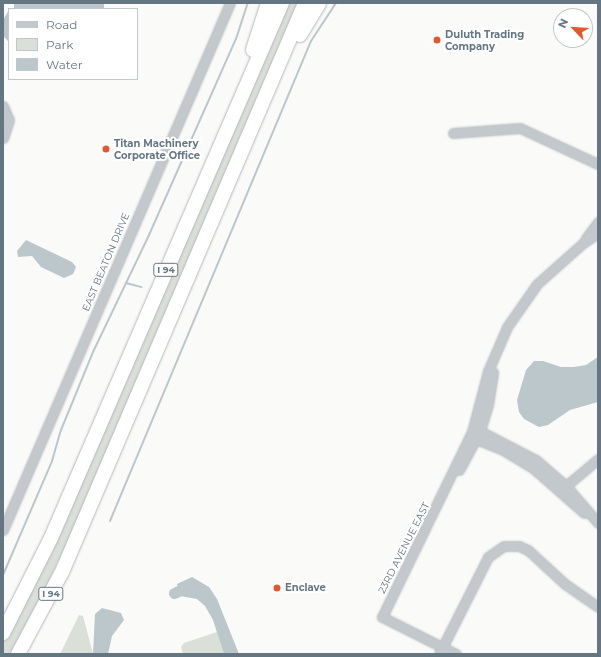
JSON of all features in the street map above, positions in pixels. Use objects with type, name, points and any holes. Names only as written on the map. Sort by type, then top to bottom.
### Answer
[{"type":"highway","points":[[227,130],[268,3]]},
{"type":"highway","name":"I 94","points":[[3,633],[51,538],[282,3]]},
{"type":"highway","name":"I 94","points":[[18,654],[62,572],[305,3]]},
{"type":"highway","points":[[254,120],[319,3]]},
{"type":"street","name":"EAST BEATON DRIVE","points":[[3,530],[230,3]]},
{"type":"street","points":[[3,106],[9,120],[5,134]]},
{"type":"street","points":[[453,133],[520,128],[598,164]]},
{"type":"street","points":[[583,243],[598,222]]},
{"type":"street","points":[[583,243],[598,233]]},
{"type":"street","name":"23RD AVENUE EAST","points":[[441,650],[382,617],[446,488],[476,434],[486,378],[516,311],[537,284],[583,243]]},
{"type":"street","points":[[476,434],[536,460],[562,489],[598,523]]},
{"type":"street","points":[[562,489],[598,458]]},
{"type":"street","points":[[456,654],[441,650],[488,557],[508,545],[528,550],[565,584],[598,608]]},
{"type":"green space","points":[[286,3],[299,3],[74,529],[28,624],[10,654],[3,654],[3,641],[28,598]]},
{"type":"green space","points":[[79,615],[83,616],[93,654],[60,654]]},
{"type":"green space","points":[[217,632],[224,654],[183,654],[181,647],[184,643]]},
{"type":"water","points":[[14,3],[104,3],[104,8],[14,8]]},
{"type":"water","points":[[8,12],[8,41],[3,36],[3,20]]},
{"type":"water","points":[[26,240],[72,262],[76,267],[73,274],[64,278],[41,267],[32,256],[18,257],[17,251]]},
{"type":"water","points":[[598,357],[598,402],[570,410],[548,425],[539,427],[524,419],[519,412],[517,400],[526,370],[534,361],[543,361],[561,367],[574,367],[586,365]]},
{"type":"water","points":[[192,577],[209,587],[217,599],[239,654],[224,654],[213,620],[205,606],[197,599],[180,596],[177,584]]},
{"type":"water","points":[[102,608],[121,613],[124,620],[112,636],[108,654],[93,654],[95,614]]},
{"type":"waterway","points":[[3,575],[52,461],[61,430],[93,352],[149,235],[236,39],[248,3]]},
{"type":"waterway","points":[[110,521],[311,41],[336,3]]},
{"type":"waterway","points":[[126,283],[141,287]]},
{"type":"waterway","points":[[174,593],[191,585]]},
{"type":"place","name":"Duluth Trading Company","points":[[437,40]]},
{"type":"place","name":"Titan Machinery Corporate Office","points":[[106,149]]},
{"type":"place","name":"Enclave","points":[[277,588]]}]
